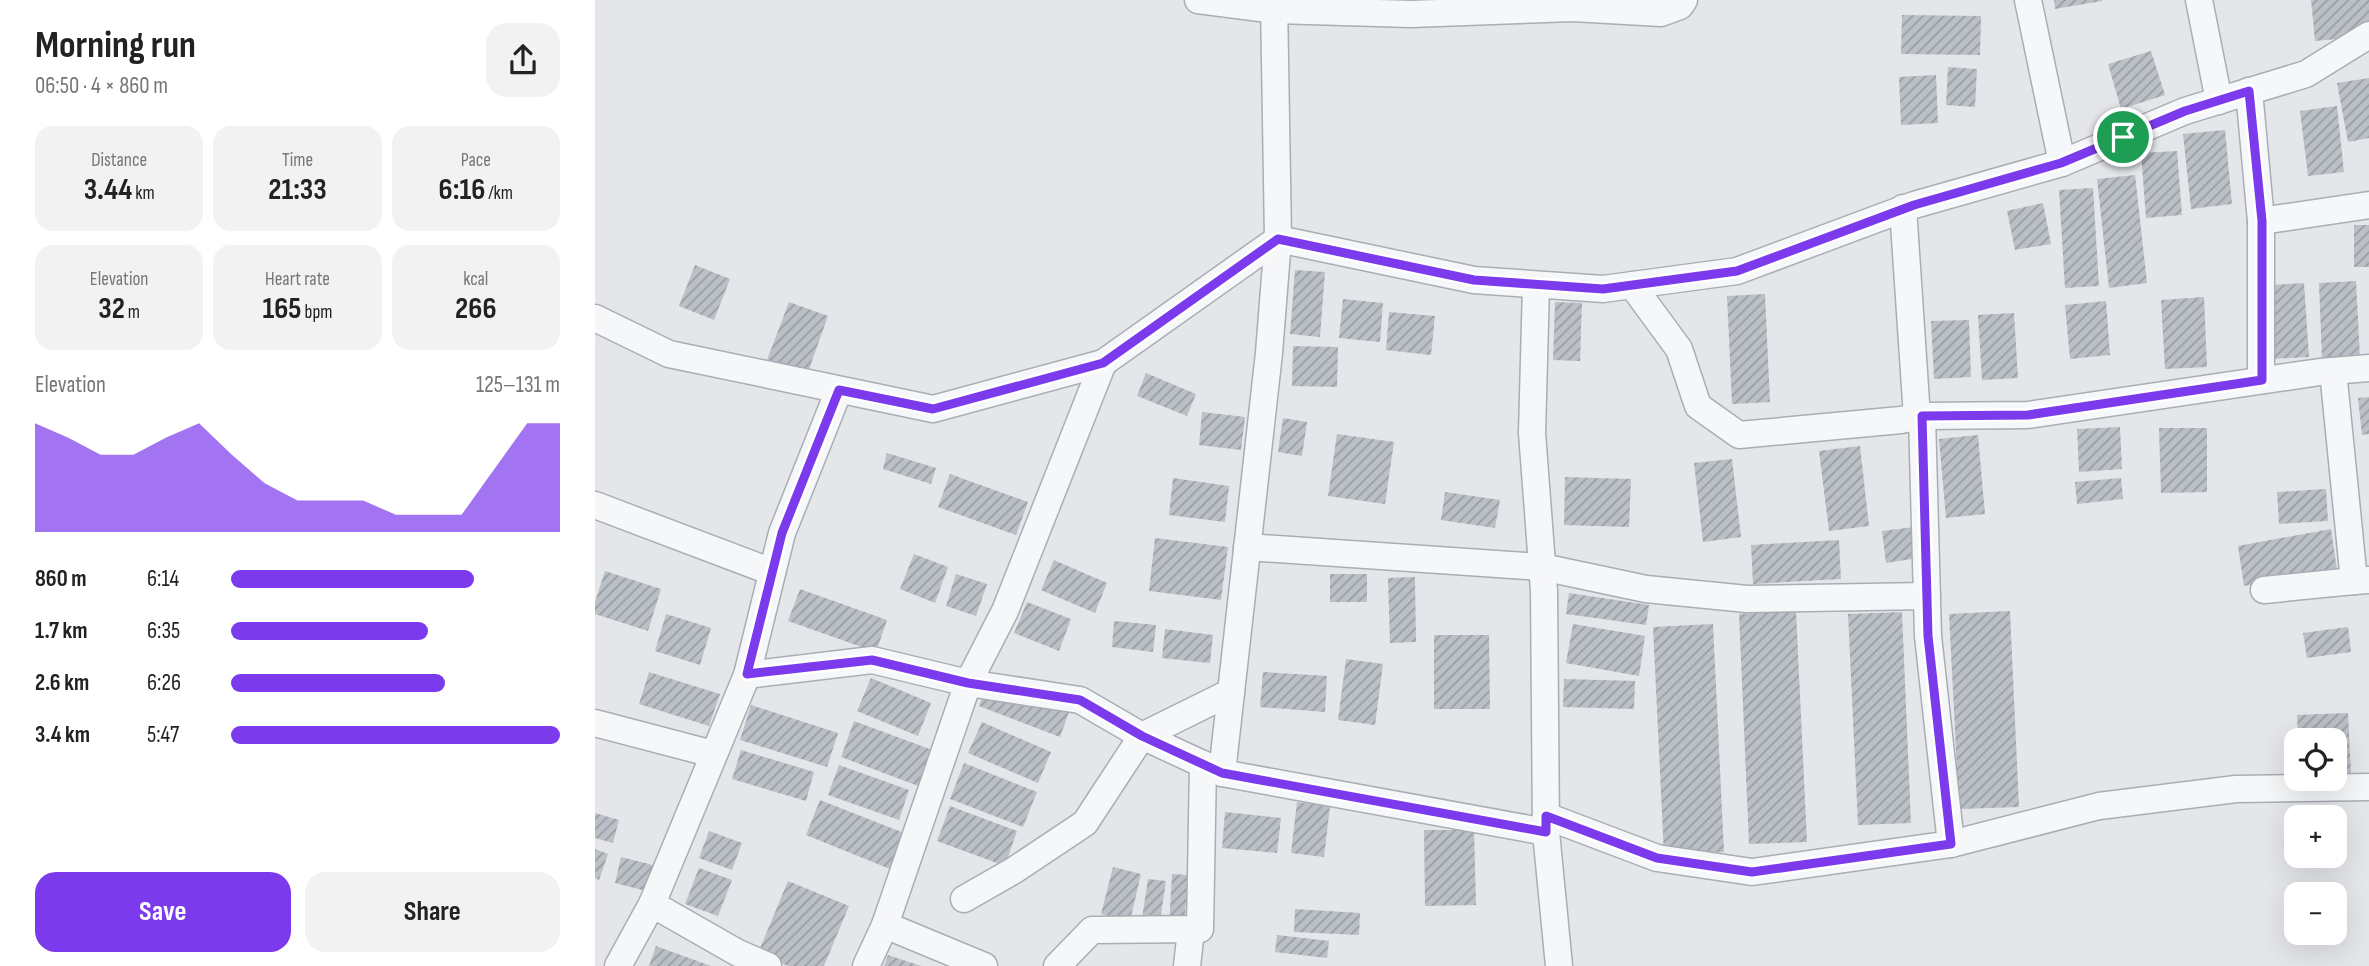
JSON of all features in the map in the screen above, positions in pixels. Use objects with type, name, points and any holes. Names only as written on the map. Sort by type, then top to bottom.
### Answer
[{"type":"street","points":[[1198,0],[1411,14],[1573,8],[1661,13],[1680,6],[1684,0]]},
{"type":"street","points":[[2028,0],[2061,163]]},
{"type":"street","points":[[2199,0],[2219,101]]},
{"type":"street","points":[[1057,966],[1092,930],[1200,929],[1212,769],[1231,691],[1269,353],[1278,239],[1275,5]]},
{"type":"street","points":[[595,318],[669,354],[933,409],[1103,363],[1278,239],[1474,280],[1536,285],[1603,289],[1737,271],[1903,208],[2061,163],[2185,111],[2306,74],[2369,35]]},
{"type":"street","points":[[2249,91],[2262,221],[2262,380]]},
{"type":"street","points":[[2262,221],[2369,205]]},
{"type":"street","points":[[1903,208],[1920,417],[1928,636],[1951,844]]},
{"type":"street","points":[[1536,285],[1532,433],[1542,568],[1546,824],[1559,966]]},
{"type":"street","points":[[1632,285],[1679,349],[1698,406],[1739,435],[1920,417],[2028,415],[2262,380],[2369,368]]},
{"type":"street","points":[[866,966],[885,925],[968,683],[1005,611],[1103,363]]},
{"type":"street","points":[[2264,590],[2362,580],[2333,371]]},
{"type":"street","points":[[618,966],[652,904],[747,674],[782,533],[839,390]]},
{"type":"street","points":[[595,505],[772,572]]},
{"type":"street","points":[[1247,547],[1542,568],[1646,589],[1747,599],[1927,596]]},
{"type":"street","points":[[747,674],[872,660],[968,683],[1080,700],[1142,736],[1212,769],[1546,824],[1657,858],[1752,872],[1951,844],[2099,806],[2236,789],[2369,787]]},
{"type":"street","points":[[964,898],[1013,871],[1084,822],[1142,736],[1231,691]]},
{"type":"street","points":[[595,723],[713,754]]},
{"type":"street","points":[[652,904],[738,953],[768,966]]},
{"type":"street","points":[[885,925],[984,966]]},
{"type":"street","points":[[1187,966],[1191,930]]},
{"type":"building","points":[[2054,0],[2102,0],[2102,1],[2055,9]]},
{"type":"building","points":[[2311,0],[2369,0],[2369,36],[2315,41]]},
{"type":"building","points":[[1902,15],[1981,16],[1980,55],[1901,54]]},
{"type":"building","points":[[2151,51],[2165,95],[2121,109],[2108,64]]},
{"type":"building","points":[[1948,67],[1977,69],[1975,107],[1946,105]]},
{"type":"building","points":[[1936,75],[1938,123],[1901,125],[1899,77]]},
{"type":"building","points":[[2369,78],[2369,138],[2348,142],[2337,83]]},
{"type":"building","points":[[2337,106],[2344,172],[2308,176],[2300,111]]},
{"type":"building","points":[[2225,130],[2232,204],[2191,209],[2183,134]]},
{"type":"building","points":[[2177,151],[2182,215],[2146,218],[2141,153]]},
{"type":"building","points":[[2135,175],[2147,283],[2109,288],[2097,179]]},
{"type":"building","points":[[2093,188],[2099,286],[2065,288],[2059,190]]},
{"type":"building","points":[[2043,203],[2051,244],[2015,250],[2007,211]]},
{"type":"building","points":[[2354,225],[2369,225],[2369,267],[2354,267]]},
{"type":"building","points":[[695,265],[730,279],[714,320],[679,306]]},
{"type":"building","points":[[1295,270],[1325,272],[1320,337],[1290,334]]},
{"type":"building","points":[[2356,281],[2360,358],[2322,360],[2319,283]]},
{"type":"building","points":[[2304,283],[2309,357],[2271,359],[2268,285]]},
{"type":"building","points":[[1765,294],[1770,402],[1732,404],[1727,296]]},
{"type":"building","points":[[2204,297],[2207,367],[2165,369],[2161,300]]},
{"type":"building","points":[[1343,299],[1383,303],[1380,342],[1339,338]]},
{"type":"building","points":[[2106,301],[2110,355],[2070,359],[2065,305]]},
{"type":"building","points":[[789,302],[828,316],[807,375],[767,360]]},
{"type":"building","points":[[1555,302],[1582,303],[1580,361],[1553,360]]},
{"type":"building","points":[[1389,312],[1435,316],[1431,355],[1386,350]]},
{"type":"building","points":[[2014,313],[2018,378],[1982,380],[1978,315]]},
{"type":"building","points":[[1969,320],[1971,377],[1934,379],[1931,321]]},
{"type":"building","points":[[1293,346],[1338,347],[1337,387],[1292,386]]},
{"type":"building","points":[[1146,373],[1196,394],[1187,416],[1137,396]]},
{"type":"building","points":[[2369,397],[2369,434],[2362,435],[2358,398]]},
{"type":"building","points":[[1202,412],[1245,417],[1241,450],[1199,445]]},
{"type":"building","points":[[1283,418],[1307,422],[1302,456],[1278,452]]},
{"type":"building","points":[[2120,427],[2122,469],[2079,472],[2077,429]]},
{"type":"building","points":[[2159,428],[2207,428],[2207,492],[2161,493]]},
{"type":"building","points":[[1337,434],[1394,442],[1385,504],[1328,496]]},
{"type":"building","points":[[1978,435],[1985,514],[1946,518],[1939,439]]},
{"type":"building","points":[[1860,446],[1869,526],[1829,531],[1819,451]]},
{"type":"building","points":[[887,453],[936,468],[931,484],[883,469]]},
{"type":"building","points":[[1732,459],[1741,537],[1703,542],[1694,463]]},
{"type":"building","points":[[950,474],[1028,502],[1016,535],[938,507]]},
{"type":"building","points":[[1565,477],[1631,479],[1629,527],[1564,525]]},
{"type":"building","points":[[1173,478],[1229,486],[1225,522],[1169,515]]},
{"type":"building","points":[[2121,478],[2123,499],[2077,504],[2075,482]]},
{"type":"building","points":[[2326,489],[2328,521],[2279,524],[2277,492]]},
{"type":"building","points":[[1445,492],[1500,500],[1495,528],[1441,520]]},
{"type":"building","points":[[1914,527],[1918,558],[1886,563],[1882,531]]},
{"type":"building","points":[[2331,529],[2337,570],[2244,586],[2238,546]]},
{"type":"building","points":[[1155,538],[1228,547],[1221,600],[1149,591]]},
{"type":"building","points":[[1839,540],[1841,579],[1753,584],[1751,545]]},
{"type":"building","points":[[914,554],[948,567],[935,603],[900,589]]},
{"type":"building","points":[[1054,560],[1107,583],[1095,613],[1041,590]]},
{"type":"building","points":[[605,571],[661,589],[648,631],[595,614],[595,602]]},
{"type":"building","points":[[956,574],[987,584],[976,616],[946,606]]},
{"type":"building","points":[[1330,574],[1367,574],[1367,602],[1330,602]]},
{"type":"building","points":[[1415,577],[1416,642],[1390,643],[1388,578]]},
{"type":"building","points":[[800,589],[887,620],[876,652],[788,621]]},
{"type":"building","points":[[1569,593],[1649,605],[1646,625],[1566,614]]},
{"type":"building","points":[[1027,602],[1071,619],[1059,651],[1014,633]]},
{"type":"building","points":[[1796,611],[1807,842],[1749,844],[1739,614]]},
{"type":"building","points":[[2010,611],[2019,807],[1959,809],[1949,614]]},
{"type":"building","points":[[1902,612],[1911,823],[1858,825],[1848,614]]},
{"type":"building","points":[[666,614],[711,628],[700,665],[655,651]]},
{"type":"building","points":[[1114,621],[1156,625],[1153,652],[1112,647]]},
{"type":"building","points":[[1573,624],[1645,636],[1639,676],[1566,663]]},
{"type":"building","points":[[1713,624],[1724,852],[1664,855],[1653,627]]},
{"type":"building","points":[[2348,627],[2351,652],[2307,658],[2303,633]]},
{"type":"building","points":[[1165,629],[1213,635],[1210,663],[1162,658]]},
{"type":"building","points":[[1434,635],[1489,635],[1490,709],[1434,709]]},
{"type":"building","points":[[1346,659],[1383,664],[1375,725],[1338,720]]},
{"type":"building","points":[[649,672],[720,694],[709,726],[639,704]]},
{"type":"building","points":[[1263,672],[1327,676],[1325,712],[1260,707]]},
{"type":"building","points":[[871,678],[931,703],[918,736],[857,711]]},
{"type":"building","points":[[989,678],[1070,709],[1060,737],[979,706]]},
{"type":"building","points":[[1564,679],[1635,681],[1634,709],[1563,707]]},
{"type":"building","points":[[751,705],[838,733],[827,767],[740,740]]},
{"type":"building","points":[[2348,713],[2351,774],[2347,774],[2347,728],[2298,728],[2297,715]]},
{"type":"building","points":[[854,721],[935,751],[921,787],[841,757]]},
{"type":"building","points":[[982,722],[1051,752],[1038,783],[968,753]]},
{"type":"building","points":[[741,750],[814,772],[806,801],[732,779]]},
{"type":"building","points":[[964,763],[1037,792],[1023,827],[950,799]]},
{"type":"building","points":[[839,765],[909,790],[899,820],[828,795]]},
{"type":"building","points":[[820,800],[904,833],[890,869],[806,835]]},
{"type":"building","points":[[1297,802],[1330,806],[1324,857],[1291,853]]},
{"type":"building","points":[[950,806],[1017,831],[1005,866],[937,841]]},
{"type":"building","points":[[1225,812],[1281,818],[1277,853],[1222,848]]},
{"type":"building","points":[[595,813],[619,820],[613,843],[595,838]]},
{"type":"building","points":[[1424,830],[1474,830],[1476,905],[1425,906]]},
{"type":"building","points":[[709,831],[742,843],[732,870],[699,858]]},
{"type":"building","points":[[595,849],[608,854],[599,880],[595,878]]},
{"type":"building","points":[[621,857],[657,866],[650,892],[615,883]]},
{"type":"building","points":[[1113,867],[1141,874],[1130,921],[1101,914]]},
{"type":"building","points":[[699,868],[732,880],[718,916],[685,904]]},
{"type":"building","points":[[1172,874],[1188,875],[1184,928],[1169,927]]},
{"type":"building","points":[[1148,879],[1166,881],[1159,928],[1141,925]]},
{"type":"building","points":[[788,881],[849,906],[824,966],[788,966],[758,953]]},
{"type":"building","points":[[1295,909],[1360,913],[1359,935],[1294,932]]},
{"type":"building","points":[[1277,935],[1329,941],[1327,958],[1275,952]]},
{"type":"building","points":[[656,946],[711,966],[649,966]]},
{"type":"building","points":[[888,955],[921,966],[884,966]]},
{"type":"route","points":[[2249,91],[2262,221],[2262,380],[2028,415],[1922,416],[1928,636],[1951,844],[1752,872],[1657,858],[1546,816],[1546,832],[1222,773],[1142,736],[1080,700],[968,683],[872,660],[747,674],[782,533],[839,390],[933,409],[1103,363],[1278,239],[1474,280],[1603,289],[1737,271],[1914,205],[2061,163],[2123,137],[2185,111],[2249,91]]}]
